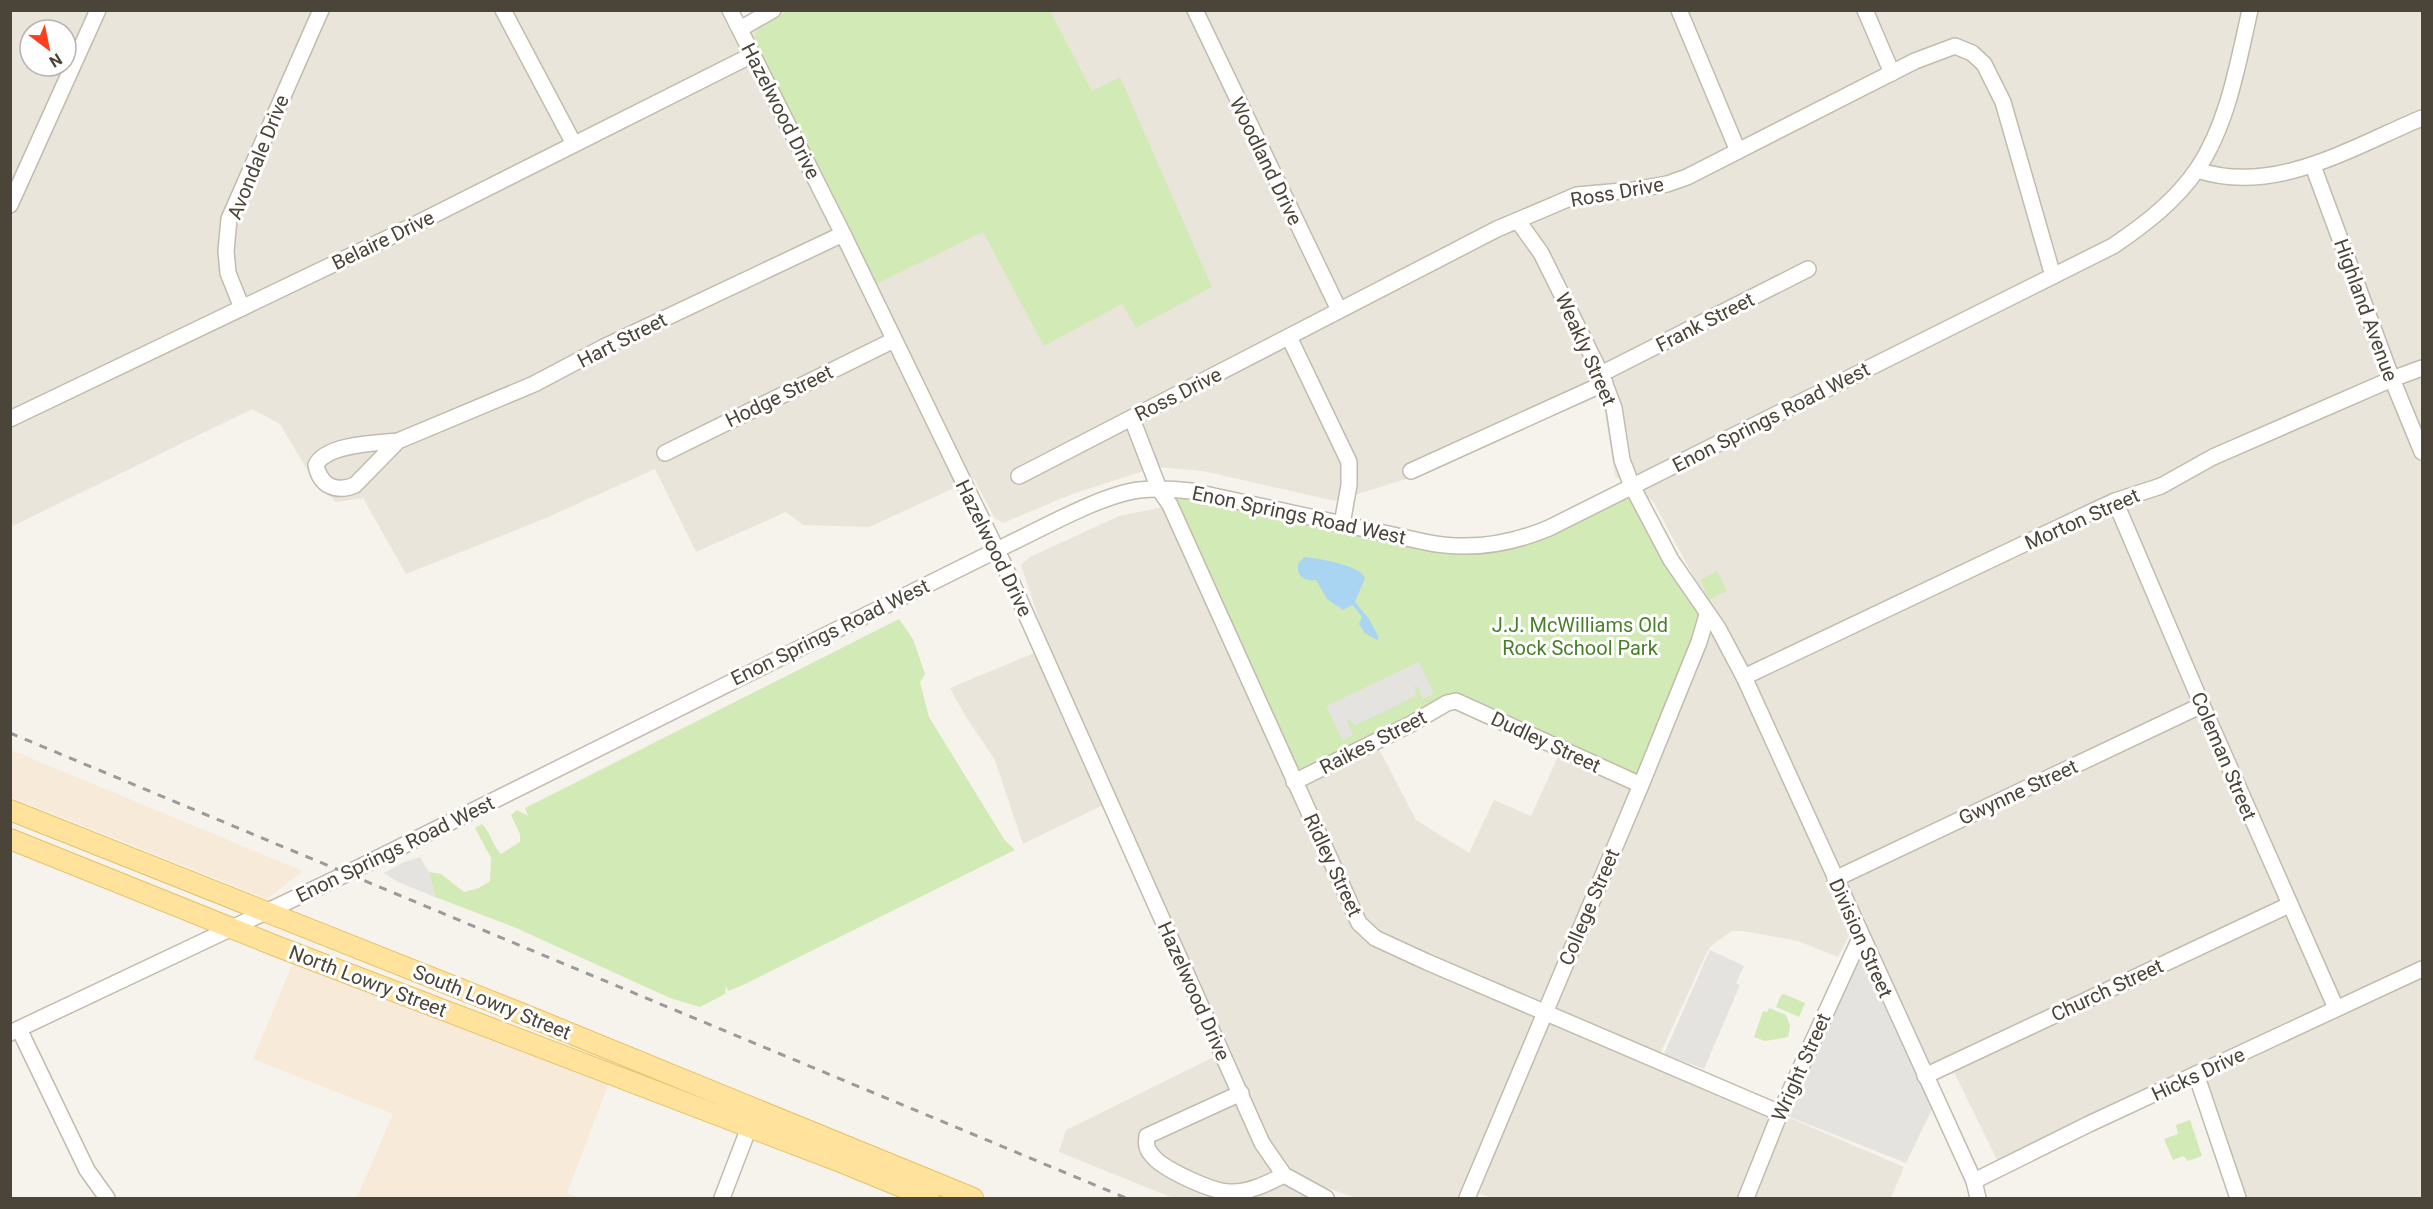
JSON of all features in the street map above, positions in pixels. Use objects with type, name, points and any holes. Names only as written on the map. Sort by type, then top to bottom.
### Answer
[{"type":"main road","name":"South Lowry Street","points":[[10,810],[266,913],[753,1117],[973,1198]]},
{"type":"main road","points":[[12,840],[30,818]]},
{"type":"main road","name":"North Lowry Street","points":[[12,840],[234,928],[753,1117],[929,1198]]},
{"type":"street","points":[[10,206],[98,10]]},
{"type":"street","name":"Avondale Drive","points":[[242,308],[228,273],[226,251],[229,219],[321,10]]},
{"type":"street","points":[[503,10],[574,144]]},
{"type":"street","name":"Hazelwood Drive","points":[[730,10],[843,234],[996,550],[1262,1143],[1284,1175],[1326,1198]]},
{"type":"street","points":[[740,29],[773,10]]},
{"type":"street","name":"Woodland Drive","points":[[1195,10],[1339,310]]},
{"type":"street","points":[[1679,10],[1738,151]]},
{"type":"street","points":[[1865,10],[1892,73]]},
{"type":"street","name":"Enon Springs Road West","points":[[15,1031],[266,913],[996,550],[1114,496],[1137,490],[1191,491],[1439,545],[1486,546],[1534,534],[2054,276],[2113,246],[2137,230],[2159,212],[2197,170],[2224,110],[2250,10]]},
{"type":"street","name":"Ross Drive","points":[[1019,476],[1518,220],[1577,195],[1667,184],[1708,168],[1892,73],[1936,52],[1955,46],[1972,53],[1984,64],[2003,102],[2054,276]]},
{"type":"street","name":"Belaire Drive","points":[[10,419],[392,236],[752,55]]},
{"type":"street","points":[[2197,170],[2217,177],[2251,177],[2313,166],[2422,118]]},
{"type":"street","name":"Highland Avenue","points":[[2313,166],[2392,379],[2422,452]]},
{"type":"street","name":"Weakly Street","points":[[1518,220],[1541,253],[1603,379],[1614,408],[1622,460],[1632,486]]},
{"type":"street","name":"Hart Street","points":[[398,441],[365,476],[347,488],[332,488],[325,484],[317,472],[316,465],[319,459],[348,447],[398,441],[534,384],[604,347],[843,234]]},
{"type":"street","name":"Frank Street","points":[[1411,471],[1603,379],[1808,269]]},
{"type":"street","points":[[1289,337],[1349,462],[1349,485],[1341,524]]},
{"type":"street","name":"Hodge Street","points":[[665,453],[894,340]]},
{"type":"street","name":"Morton Street","points":[[1744,677],[2115,501],[2162,486],[2212,457],[2422,368]]},
{"type":"street","name":"Ridley Street","points":[[1132,418],[1159,489],[1170,505],[1359,923],[1375,938],[1545,1014],[1780,1113]]},
{"type":"street","points":[[1632,486],[1671,560],[1718,628],[1744,677]]},
{"type":"street","name":"Coleman Street","points":[[2115,501],[2336,1008]]},
{"type":"street","name":"College Street","points":[[1467,1198],[1641,785],[1707,615]]},
{"type":"street","name":"Division Street","points":[[1744,677],[1974,1181],[1978,1198]]},
{"type":"street","name":"Raikes Street","points":[[1294,782],[1411,724],[1451,701]]},
{"type":"street","name":"Dudley Street","points":[[1451,701],[1463,703],[1641,785]]},
{"type":"street","name":"Gwynne Street","points":[[1835,879],[2202,705]]},
{"type":"street","name":"Church Street","points":[[1925,1076],[2289,904]]},
{"type":"street","name":"Wright Street","points":[[1746,1198],[1780,1113],[1861,936]]},
{"type":"street","name":"Hicks Drive","points":[[1974,1181],[2089,1124],[2422,969]]},
{"type":"street","points":[[15,1031],[92,1181],[107,1198]]},
{"type":"street","points":[[2196,1074],[2238,1198]]},
{"type":"street","points":[[1241,1093],[1147,1136],[1146,1146],[1151,1156],[1188,1178],[1208,1187],[1230,1192],[1259,1187],[1284,1175]]},
{"type":"street","points":[[722,1198],[753,1117]]},
{"type":"shaded area","points":[[720,10],[735,39],[784,10],[2422,11],[2422,1198],[2244,1198],[2205,1078],[2126,1100],[1997,1160],[1952,1068],[1930,1063],[1867,928],[1851,932],[1838,957],[1798,941],[1731,931],[1711,946],[1706,954],[1654,1067],[1771,1117],[1792,1119],[1904,1167],[1891,1198],[1494,1198],[1464,1190],[1460,1198],[1355,1198],[1328,1188],[1324,1198],[1173,1198],[1059,1152],[1066,1130],[1230,1049],[1117,803],[1099,807],[1023,844],[995,760],[966,717],[950,688],[1034,653],[1047,644],[1021,565],[1030,557],[1119,516],[1164,507],[1378,747],[1416,820],[1469,853],[1494,800],[1531,816],[1558,757],[1643,793],[1713,613],[1653,501],[1615,476],[1602,395],[1406,479],[1335,501],[1203,471],[1156,467],[1072,494],[1003,523],[994,517],[974,479],[869,527],[803,525],[786,512],[696,552],[655,469],[546,518],[406,574],[363,498],[336,502],[312,478],[280,424],[252,409],[11,527],[10,11]]},
{"type":"shaded area","points":[[1419,662],[1434,694],[1423,699],[1418,687],[1414,686],[1417,695],[1384,712],[1355,725],[1348,718],[1347,722],[1353,735],[1342,740],[1326,706]]},
{"type":"shaded area","points":[[11,750],[303,871],[267,899],[11,797]]},
{"type":"shaded area","points":[[420,857],[429,872],[435,897],[400,883],[384,873],[404,862]]},
{"type":"shaded area","points":[[1861,936],[1933,1107],[1906,1163],[1780,1113]]},
{"type":"shaded area","points":[[1710,950],[1744,966],[1736,983],[1740,985],[1704,1069],[1664,1054]]},
{"type":"shaded area","points":[[295,958],[609,1083],[567,1193],[579,1198],[357,1198],[393,1114],[253,1059]]},
{"type":"green space","points":[[788,11],[1050,11],[1092,91],[1120,77],[1212,287],[1136,328],[1122,304],[1044,346],[983,232],[874,285],[753,42],[754,36],[761,27]]},
{"type":"green space","name":"J.J. McWilliams Old Rock School Park","points":[[1632,486],[1707,615],[1641,785],[1463,703],[1294,782],[1159,489],[1486,546]]},
{"type":"green space","points":[[1717,571],[1727,591],[1709,600],[1700,580]]},
{"type":"green space","points":[[899,619],[913,639],[925,674],[920,682],[929,717],[1004,839],[1015,850],[743,985],[728,991],[726,986],[725,994],[700,1007],[670,998],[514,927],[435,897],[429,872],[441,874],[464,892],[479,888],[490,881],[491,858],[475,828],[482,824],[501,854],[520,842],[520,834],[511,815],[517,810],[528,816],[525,808]]},
{"type":"green space","points":[[1784,994],[1805,1003],[1799,1017],[1776,1007],[1781,995]]},
{"type":"green space","points":[[1769,1008],[1786,1015],[1790,1026],[1788,1037],[1765,1041],[1754,1037],[1763,1011],[1767,1012]]},
{"type":"green space","points":[[2190,1120],[2202,1156],[2188,1161],[2183,1156],[2173,1160],[2164,1139],[2178,1134],[2176,1125]]},
{"type":"water","points":[[1304,557],[1338,563],[1361,573],[1365,578],[1355,602],[1369,619],[1379,638],[1377,640],[1365,633],[1359,624],[1362,617],[1353,605],[1343,610],[1327,599],[1316,580],[1308,580],[1300,575],[1298,564]]},
{"type":"railway","points":[[10,733],[1126,1198]]}]
